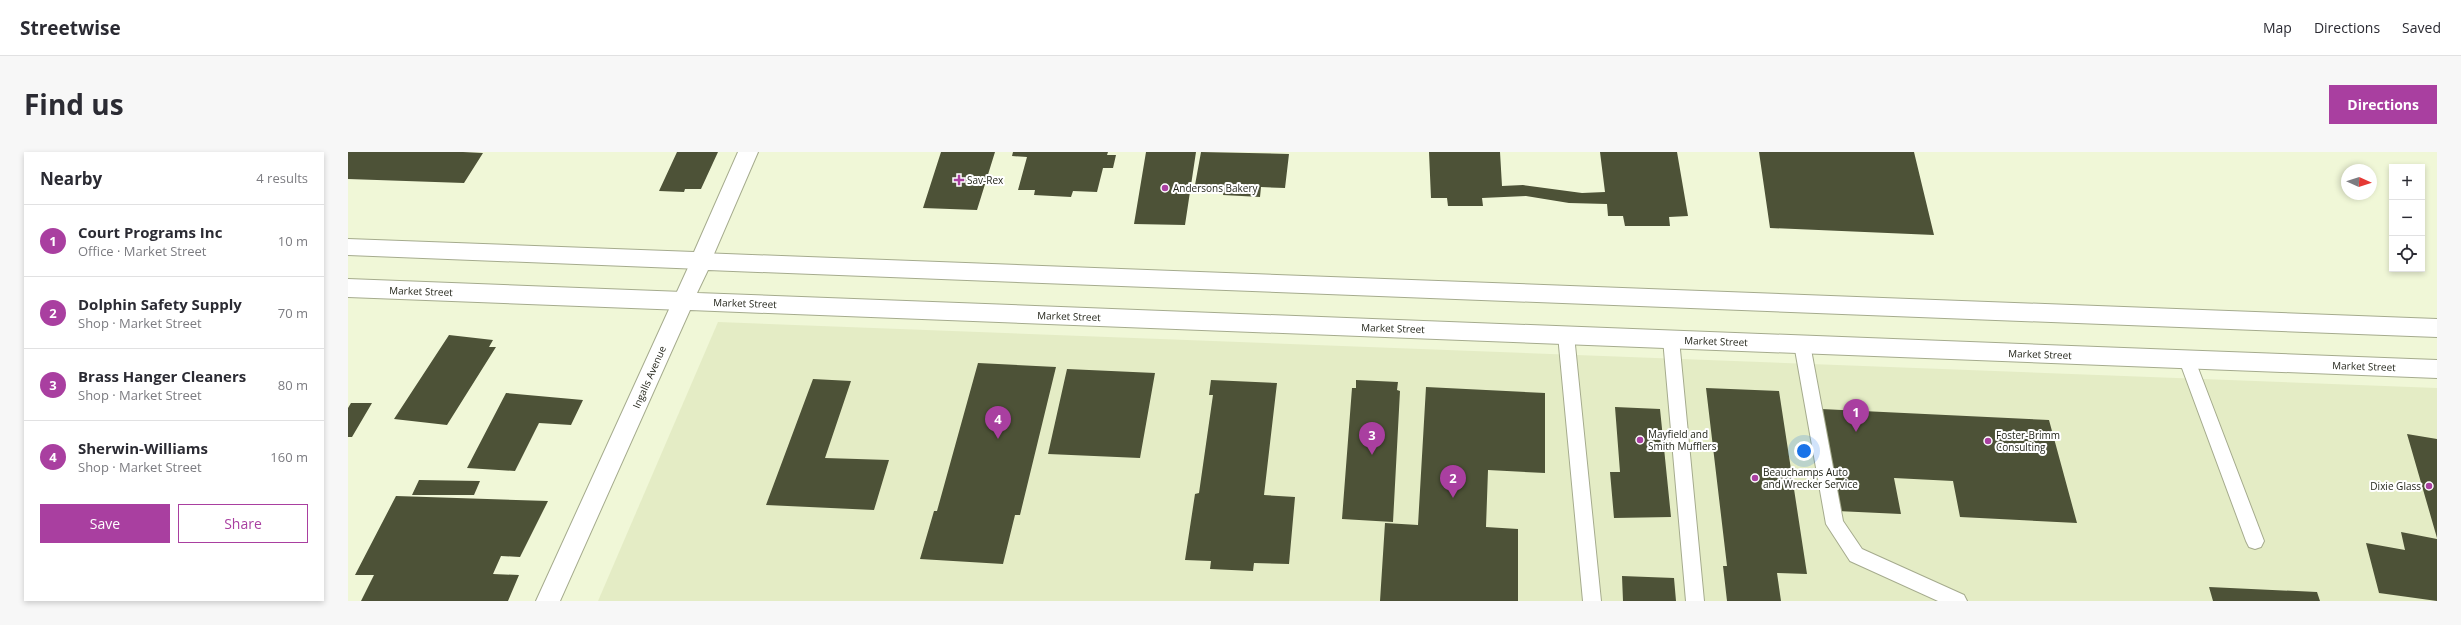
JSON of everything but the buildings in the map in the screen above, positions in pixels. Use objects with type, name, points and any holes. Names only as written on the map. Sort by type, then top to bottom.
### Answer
[{"type":"main road","name":"Ingalls Avenue","points":[[548,601],[701,261],[748,152]]},
{"type":"main road","points":[[348,247],[2437,328]]},
{"type":"main road","name":"Market Street","points":[[348,288],[2437,369]]},
{"type":"lane","points":[[1566,335],[1592,601]]},
{"type":"lane","points":[[1671,339],[1695,601]]},
{"type":"lane","points":[[1802,344],[1835,524],[1856,555],[1958,601]]},
{"type":"lane","points":[[2187,360],[2254,541]]},
{"type":"shaded area","points":[[718,322],[2437,388],[2437,601],[598,601]]},
{"type":"place","name":"Sav-Rex","points":[[959,180]]},
{"type":"place","name":"Andersons Bakery","points":[[1165,188]]},
{"type":"place","name":"Court Programs Inc","points":[[1856,432]]},
{"type":"place","name":"Sherwin-Williams","points":[[998,439]]},
{"type":"place","name":"Mayfield and Smith Mufflers","points":[[1640,440]]},
{"type":"place","name":"Foster-Brimm Consulting","points":[[1988,441]]},
{"type":"place","name":"Brass Hanger Cleaners","points":[[1372,455]]},
{"type":"place","name":"Beauchamps Auto and Wrecker Service","points":[[1755,478]]},
{"type":"place","name":"Dixie Glass","points":[[2429,486]]},
{"type":"place","name":"Dolphin Safety Supply","points":[[1453,498]]}]
